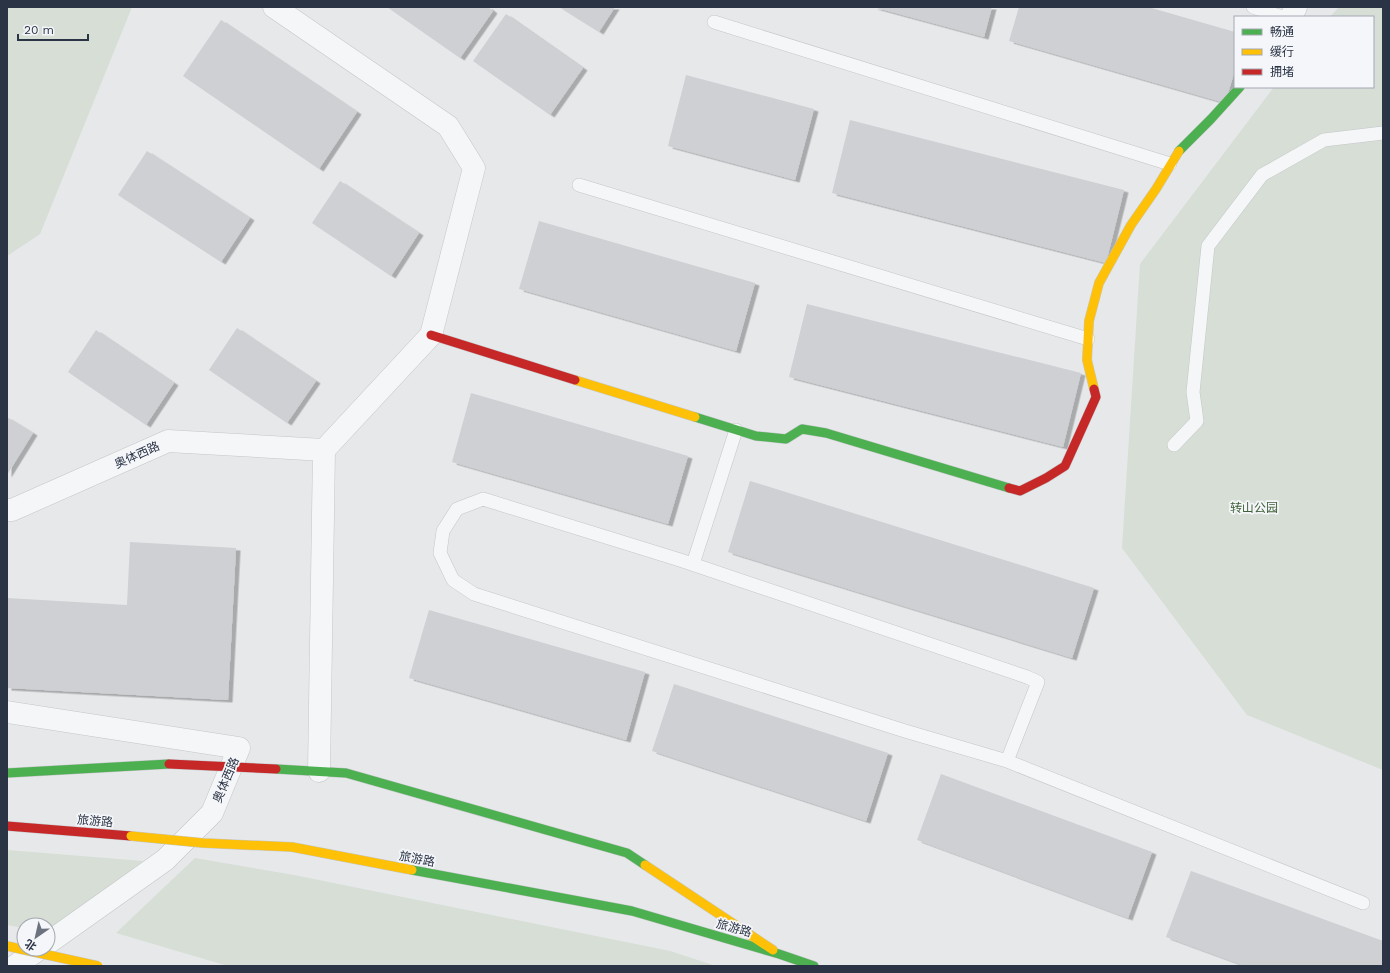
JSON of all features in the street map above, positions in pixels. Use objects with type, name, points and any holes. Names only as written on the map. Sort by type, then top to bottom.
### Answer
[{"type":"street","points":[[274,7],[448,126],[474,168],[431,335],[324,450],[319,771]]},
{"type":"street","points":[[1291,16],[1296,7]]},
{"type":"street","points":[[431,335],[756,436],[786,439],[802,429],[826,433],[1020,491],[1046,478],[1065,466],[1096,397],[1087,360],[1089,321],[1099,283],[1131,225],[1156,189],[1176,154],[1239,88]]},
{"type":"street","name":"奥体西路","points":[[7,510],[12,510],[168,441],[324,450]]},
{"type":"street","name":"奥体西路","points":[[7,712],[239,748],[212,813],[165,860],[56,937]]},
{"type":"street","points":[[7,773],[169,764],[346,772],[627,853],[778,954]]},
{"type":"street","name":"旅游路","points":[[7,826],[203,843],[292,847],[632,911],[814,966]]},
{"type":"street","points":[[7,946],[98,966]]},
{"type":"street","points":[[15,966],[28,957]]},
{"type":"lane","points":[[1253,7],[1279,16]]},
{"type":"lane","points":[[714,22],[1170,164]]},
{"type":"lane","points":[[1174,445],[1197,422],[1193,392],[1208,246],[1262,175],[1324,140],[1383,133]]},
{"type":"lane","points":[[579,185],[1088,340]]},
{"type":"lane","points":[[693,564],[736,430]]},
{"type":"lane","points":[[1007,761],[1038,682],[1027,677],[693,564],[483,499],[457,509],[443,531],[440,553],[452,580],[474,594],[905,731],[1007,761],[1363,903]]},
{"type":"green space","points":[[7,7],[132,7],[40,234],[7,256]]},
{"type":"green space","name":"转山公园","points":[[1339,7],[1383,7],[1383,770],[1247,715],[1122,548],[1140,264],[1273,88],[1374,88],[1374,16],[1331,16]]},
{"type":"green space","points":[[7,850],[143,861],[56,925],[56,917],[16,917],[16,927],[7,925]]},
{"type":"green space","points":[[195,858],[294,875],[670,951],[716,966],[228,966],[116,933]]},
{"type":"building","points":[[387,7],[488,7],[493,11],[460,58]]},
{"type":"building","points":[[559,7],[615,7],[599,32]]},
{"type":"building","points":[[873,7],[992,7],[984,37]]},
{"type":"building","points":[[1019,7],[1148,7],[1234,32],[1234,73],[1225,103],[1009,41]]},
{"type":"building","points":[[506,14],[583,68],[550,115],[473,61]]},
{"type":"building","points":[[221,20],[357,112],[319,169],[183,76]]},
{"type":"building","points":[[686,75],[814,109],[795,180],[668,146]]},
{"type":"building","points":[[850,120],[1124,190],[1106,263],[832,193]]},
{"type":"building","points":[[147,151],[250,218],[221,262],[118,195]]},
{"type":"building","points":[[340,181],[419,233],[391,276],[312,223]]},
{"type":"building","points":[[539,221],[755,283],[736,351],[519,289]]},
{"type":"building","points":[[807,304],[1081,373],[1063,447],[789,377]]},
{"type":"building","points":[[237,328],[316,381],[287,423],[209,370]]},
{"type":"building","points":[[96,330],[174,383],[146,425],[68,372]]},
{"type":"building","points":[[471,393],[688,456],[668,524],[452,462]]},
{"type":"building","points":[[7,417],[33,433],[7,475]]},
{"type":"building","points":[[750,481],[1094,588],[1072,658],[728,552]]},
{"type":"building","points":[[130,542],[236,548],[228,700],[7,688],[7,598],[127,605]]},
{"type":"building","points":[[429,610],[645,672],[626,740],[409,678]]},
{"type":"building","points":[[674,684],[888,753],[866,821],[652,751]]},
{"type":"building","points":[[941,774],[1152,852],[1128,918],[917,840]]},
{"type":"building","points":[[1191,871],[1383,941],[1383,966],[1245,966],[1166,937]]},
{"type":"traffic: fast","points":[[1179,151],[1239,88]]},
{"type":"traffic: fast","points":[[695,417],[756,436],[786,439],[802,429],[826,433],[1009,488]]},
{"type":"traffic: fast","points":[[7,773],[169,764]]},
{"type":"traffic: fast","points":[[276,769],[346,773],[627,853],[645,865]]},
{"type":"traffic: fast","points":[[412,870],[632,911],[779,954],[814,966]]},
{"type":"traffic: slow","points":[[1094,389],[1087,360],[1089,321],[1099,283],[1131,225],[1156,189],[1179,151]]},
{"type":"traffic: slow","points":[[575,380],[695,417]]},
{"type":"traffic: slow","points":[[131,836],[203,843],[292,847]]},
{"type":"traffic: slow","points":[[292,847],[412,870]]},
{"type":"traffic: slow","points":[[645,865],[773,950]]},
{"type":"traffic: slow","points":[[7,946],[98,966]]},
{"type":"traffic: jam","points":[[431,335],[575,380]]},
{"type":"traffic: jam","points":[[1009,488],[1020,491],[1046,478],[1065,466],[1096,397],[1094,389]]},
{"type":"traffic: jam","points":[[169,764],[276,769]]},
{"type":"traffic: jam","points":[[7,826],[131,836]]}]
